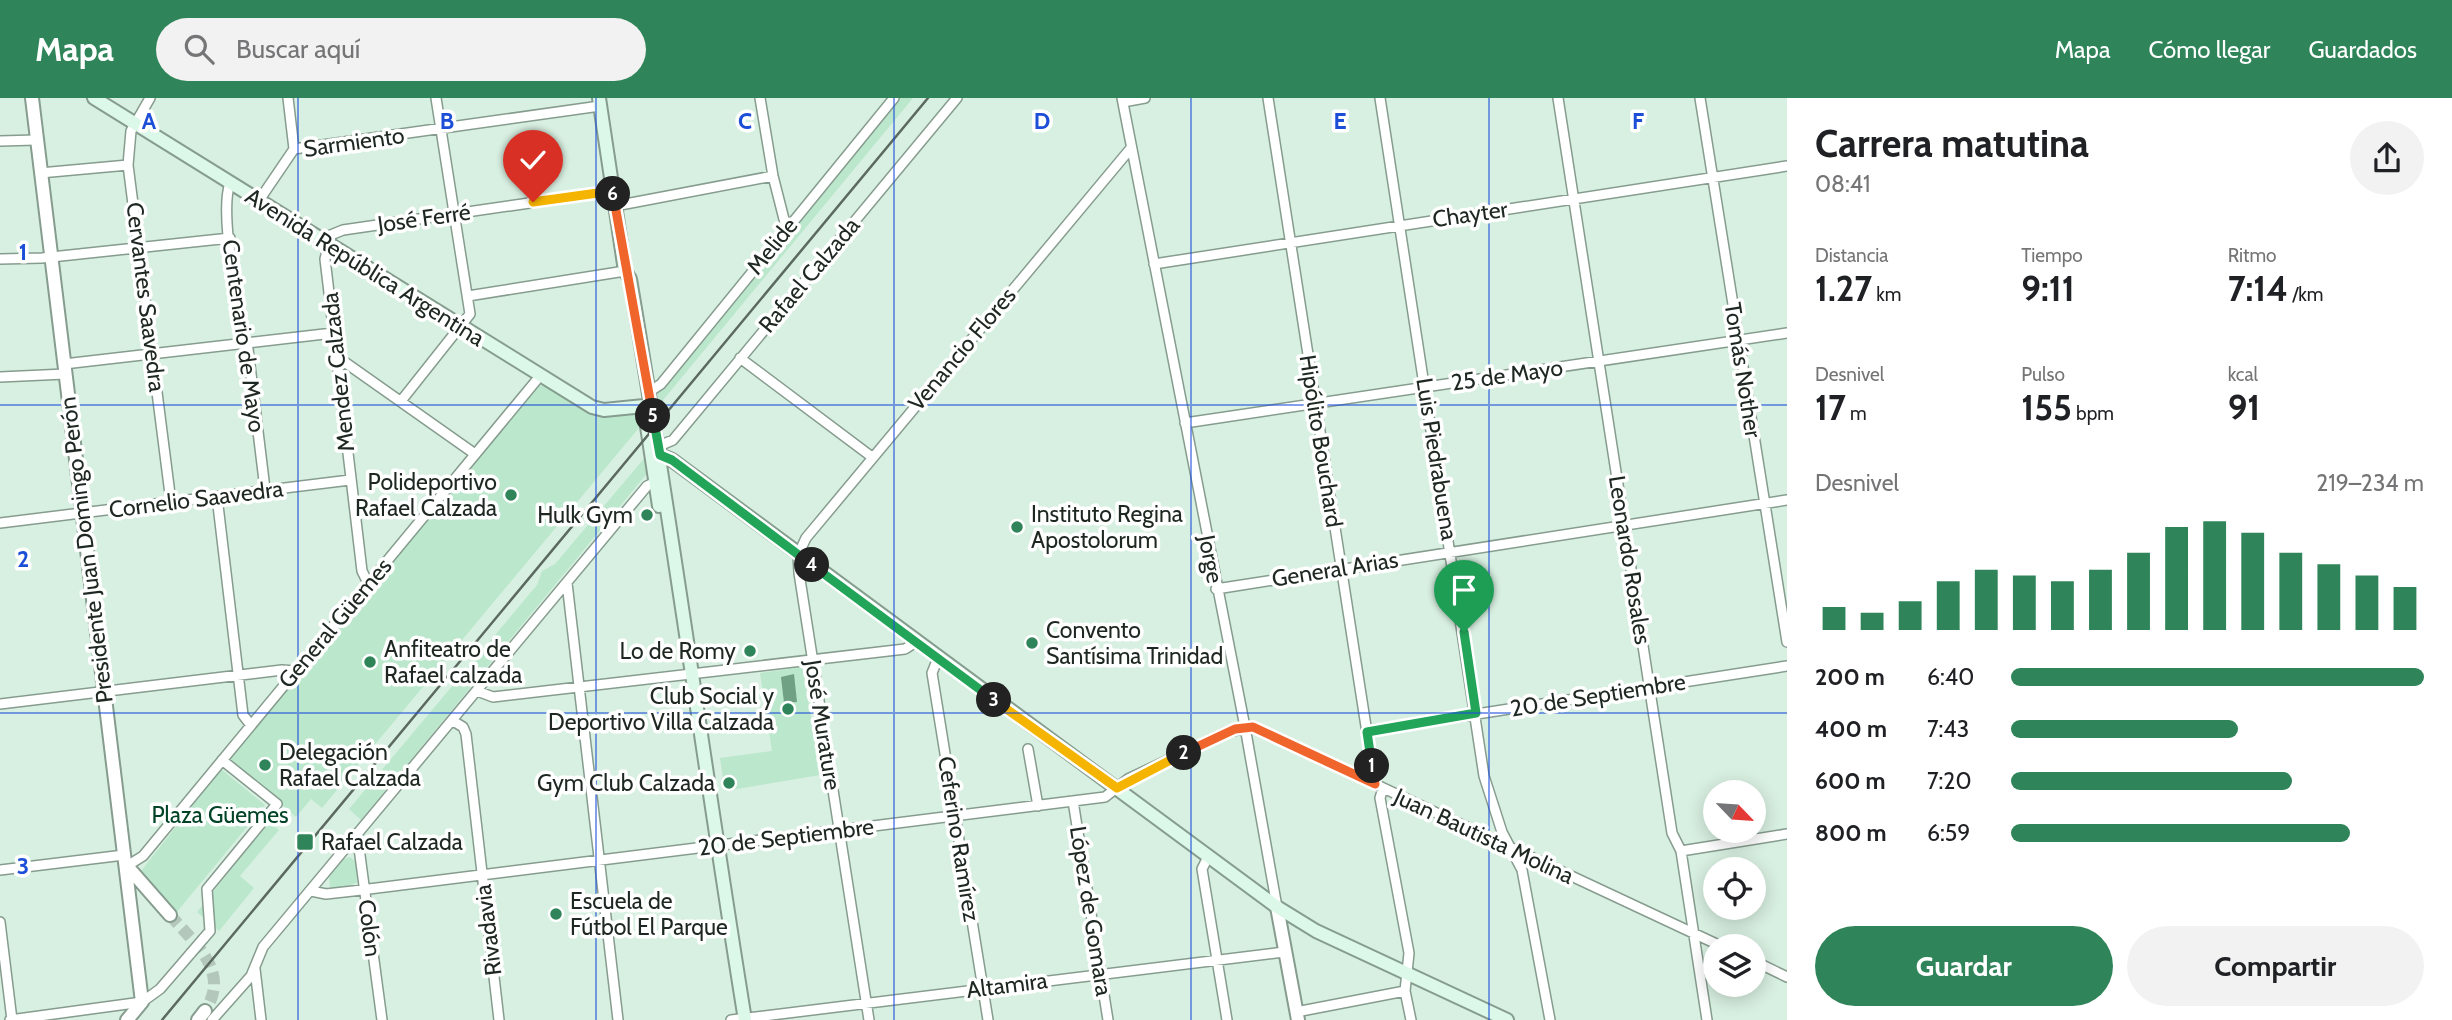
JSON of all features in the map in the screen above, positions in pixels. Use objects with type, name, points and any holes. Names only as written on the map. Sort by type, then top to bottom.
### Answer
[{"type":"main road","name":"Avenida República Argentina","points":[[94,98],[592,407],[604,410],[644,406]]},
{"type":"main road","points":[[599,102],[625,271],[629,279],[659,450],[675,576],[745,1019]]},
{"type":"main road","points":[[625,271],[623,280],[655,482],[675,576]]},
{"type":"main road","points":[[659,450],[1277,907],[1309,927],[1507,1020]]},
{"type":"street","name":"Presidente Juan Domingo Perón","points":[[32,98],[142,1002]]},
{"type":"street","name":"Cervantes Saavedra","points":[[150,98],[134,122],[128,164],[141,247],[171,502]]},
{"type":"street","points":[[288,98],[294,149]]},
{"type":"street","points":[[401,401],[470,314],[436,98]]},
{"type":"street","points":[[760,98],[773,176],[786,227]]},
{"type":"street","name":"Melide","points":[[649,393],[661,384],[786,227],[894,98]]},
{"type":"street","name":"Rafael Calzada","points":[[659,450],[673,440],[957,98]]},
{"type":"street","points":[[1122,100],[1145,98]]},
{"type":"street","name":"Hipólito Bouchard","points":[[1268,98],[1367,732],[1409,953],[1405,991],[1411,1020]]},
{"type":"street","name":"Luis Piedrabuena","points":[[1380,98],[1487,787],[1502,832],[1522,870],[1550,1020]]},
{"type":"street","name":"Leonardo Rosales","points":[[1558,98],[1672,833],[1681,851],[1707,1020]]},
{"type":"street","name":"Tomás Nother","points":[[1700,98],[1787,642]]},
{"type":"street","name":"Jorge","points":[[1122,100],[1245,727],[1297,1016]]},
{"type":"street","name":"Sarmiento","points":[[258,202],[294,149],[441,130],[599,102]]},
{"type":"street","points":[[0,141],[36,140]]},
{"type":"street","name":"Venancio Flores","points":[[799,555],[806,538],[872,457],[1132,148]]},
{"type":"street","points":[[40,173],[128,164]]},
{"type":"street","name":"Chayter","points":[[1154,264],[1787,166]]},
{"type":"street","points":[[615,206],[773,176]]},
{"type":"street","name":"Centenario de Mayo","points":[[230,183],[226,197],[230,238],[265,489]]},
{"type":"street","name":"José Ferré","points":[[325,241],[343,230],[612,191]]},
{"type":"street","points":[[0,258],[50,257],[230,238]]},
{"type":"street","name":"Mendez Calzada","points":[[325,241],[349,480],[362,571],[368,583]]},
{"type":"street","points":[[468,296],[625,271]]},
{"type":"street","points":[[0,377],[154,353],[333,333]]},
{"type":"street","name":"25 de Mayo","points":[[1185,423],[1316,406],[1787,333]]},
{"type":"street","points":[[336,356],[475,454]]},
{"type":"street","points":[[740,358],[872,457]]},
{"type":"street","name":"General Güemes","points":[[125,860],[143,856],[540,376]]},
{"type":"street","name":"Cornelio Saavedra","points":[[0,523],[349,480]]},
{"type":"street","points":[[205,1017],[255,969],[264,947],[647,486],[655,482]]},
{"type":"street","points":[[216,496],[243,715],[250,724]]},
{"type":"street","name":"General Arias","points":[[1216,589],[1787,500]]},
{"type":"street","name":"José Murature","points":[[799,555],[812,659],[869,1020]]},
{"type":"street","points":[[567,583],[618,1020]]},
{"type":"street","points":[[477,691],[493,697],[905,649],[916,642]]},
{"type":"street","name":"Ceferino Ramírez","points":[[938,658],[932,673],[988,1020]]},
{"type":"street","name":"20 de Septiembre","points":[[1367,732],[1787,666]]},
{"type":"street","points":[[0,704],[238,675],[294,671]]},
{"type":"street","name":"Rivadavia","points":[[453,721],[463,727],[466,734],[499,1020]]},
{"type":"street","name":"20 de Septiembre","points":[[311,891],[326,894],[365,890],[1105,797],[1117,788],[1227,732],[1245,727]]},
{"type":"street","name":"Juan Bautista Molina","points":[[1245,727],[1257,729],[1703,937]]},
{"type":"street","points":[[1028,748],[1038,806]]},
{"type":"street","points":[[127,1020],[142,1002],[160,989],[210,930],[207,889],[277,804],[222,760]]},
{"type":"street","name":"López de Gomara","points":[[1073,801],[1108,1020]]},
{"type":"street","points":[[1681,851],[1787,834]]},
{"type":"street","name":"Colón","points":[[354,838],[359,848],[382,1020]]},
{"type":"street","points":[[141,882],[140,865],[143,856]]},
{"type":"street","points":[[1208,857],[1202,869],[1227,1020]]},
{"type":"street","points":[[0,870],[125,860],[170,915]]},
{"type":"street","points":[[0,922],[12,1020],[142,1002]]},
{"type":"street","name":"Altamira","points":[[731,1020],[1284,952]]},
{"type":"street","points":[[1766,967],[1787,977]]},
{"type":"street","points":[[255,969],[261,1020]]},
{"type":"street","points":[[1297,1016],[1405,991]]},
{"type":"green space","points":[[900,98],[913,98],[659,405],[657,392]]},
{"type":"green space","points":[[537,385],[546,386],[597,413],[639,412],[643,423],[322,808],[311,799],[296,817],[228,760]]},
{"type":"green space","points":[[647,455],[649,471],[361,820],[349,809],[537,585],[542,571],[555,564]]},
{"type":"green space","name":"Club Social y Deportivo Villa Calzada","points":[[803,667],[820,775],[725,791],[720,758],[772,751],[760,673]]},
{"type":"green space","name":"Plaza Güemes","points":[[221,769],[265,805],[176,913],[138,875]]},
{"type":"green space","points":[[269,822],[279,830],[240,876],[254,888],[219,931],[197,912]]},
{"type":"green space","points":[[350,857],[356,862],[357,883],[335,889],[330,887],[329,876],[343,859]]},
{"type":"shaded area","points":[[794,674],[797,702],[784,703],[781,677]]},
{"type":"tunnel","points":[[170,915],[199,948],[212,971],[212,997],[205,1011]]},
{"type":"railway","points":[[162,1020],[928,98]]},
{"type":"place","name":"Polideportivo Rafael Calzada","points":[[511,495]]},
{"type":"place","name":"Hulk Gym","points":[[647,515]]},
{"type":"place","name":"Instituto Regina Apostolorum","points":[[1017,527]]},
{"type":"place","name":"Convento Santísima Trinidad","points":[[1032,643]]},
{"type":"place","name":"Lo de Romy","points":[[750,651]]},
{"type":"place","name":"Anfiteatro de Rafael calzada","points":[[370,662]]},
{"type":"place","name":"Club Social y Deportivo Villa Calzada","points":[[788,709]]},
{"type":"place","name":"Delegación Rafael Calzada","points":[[265,765]]},
{"type":"place","name":"Gym Club Calzada","points":[[729,783]]},
{"type":"place","name":"Rafael Calzada","points":[[305,842]]},
{"type":"place","name":"Escuela de Fútbol El Parque","points":[[556,914]]},
{"type":"route","points":[[533,202],[612,191],[660,455],[672,460],[1117,788],[1128,779],[1227,732],[1245,727],[1253,727],[1375,784],[1367,732],[1476,713],[1464,632]]}]
